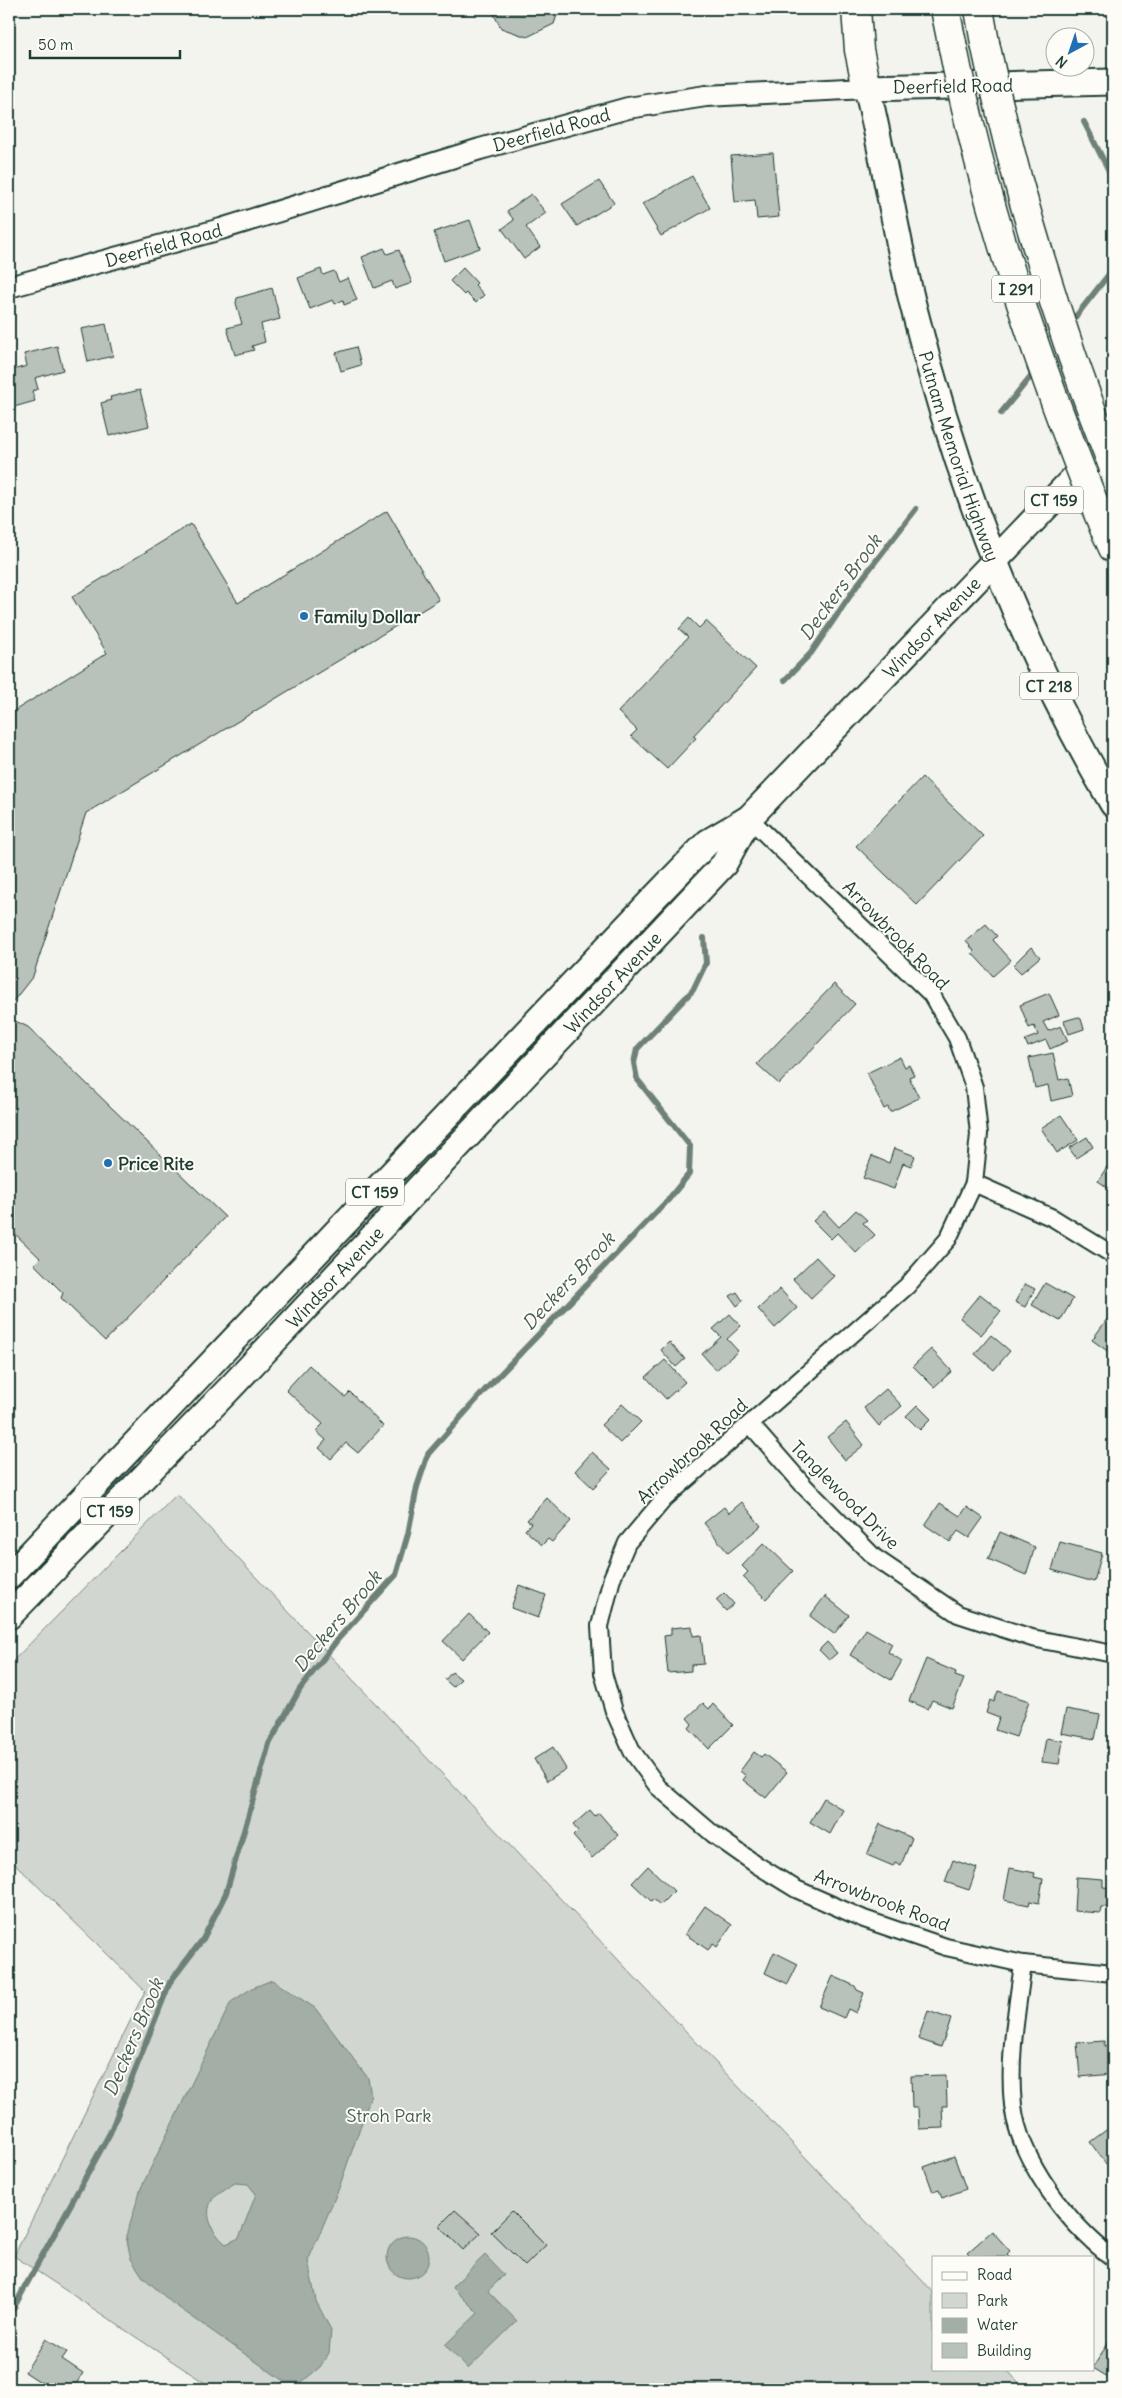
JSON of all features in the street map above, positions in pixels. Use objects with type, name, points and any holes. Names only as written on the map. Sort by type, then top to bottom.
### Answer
[{"type":"highway","points":[[856,9],[859,50],[867,88]]},
{"type":"highway","name":"I 291","points":[[945,9],[982,171],[1014,284],[1056,405],[1109,538]]},
{"type":"highway","name":"I 291","points":[[979,9],[1008,140],[1033,233],[1075,365],[1113,466]]},
{"type":"main road","name":"Deerfield Road","points":[[867,88],[1113,82]]},
{"type":"main road","name":"Putnam Memorial Highway","points":[[867,88],[912,300],[950,435],[994,563],[1039,666],[1113,804]]},
{"type":"main road","name":"Windsor Avenue","points":[[9,1616],[315,1297],[724,864],[749,818],[1113,437]]},
{"type":"main road","name":"Windsor Avenue","points":[[9,1576],[620,932],[708,842],[749,818]]},
{"type":"main road","points":[[620,932],[641,952]]},
{"type":"main road","points":[[298,1272],[315,1297]]},
{"type":"street","name":"Deerfield Road","points":[[9,287],[221,229],[490,146],[628,108],[706,96],[867,88]]},
{"type":"street","name":"Arrowbrook Road","points":[[749,818],[931,994],[957,1038],[974,1087],[979,1134],[974,1183],[948,1239],[907,1286],[664,1499],[627,1543],[612,1578],[600,1626],[603,1674],[614,1711],[632,1751],[658,1787],[713,1834],[757,1866],[796,1889],[864,1919],[946,1947],[1023,1964],[1113,1973]]},
{"type":"street","points":[[974,1183],[1053,1218],[1113,1255]]},
{"type":"street","name":"Tanglewood Drive","points":[[750,1424],[805,1487],[874,1557],[958,1614],[1032,1638],[1113,1654]]},
{"type":"street","points":[[1023,1964],[1011,2065],[1013,2106],[1024,2145],[1040,2178],[1066,2213],[1113,2258]]},
{"type":"green space","name":"Stroh Park","points":[[177,1494],[932,2291],[932,2370],[1007,2370],[1025,2389],[214,2389],[14,2256],[145,1991],[9,1858],[9,1665]]},
{"type":"water","points":[[272,1980],[315,2008],[368,2078],[371,2096],[339,2188],[308,2261],[316,2301],[331,2330],[329,2353],[320,2367],[302,2382],[285,2382],[172,2303],[143,2277],[131,2259],[126,2236],[141,2188],[231,2002],[252,1988]],"holes":[[[235,2183],[248,2184],[256,2194],[239,2238],[226,2244],[216,2234],[210,2222],[209,2209],[211,2202],[217,2194]]]},
{"type":"water","points":[[408,2236],[423,2242],[429,2257],[423,2272],[408,2278],[393,2272],[387,2257],[393,2242]]},
{"type":"water","points":[[485,2255],[504,2275],[488,2291],[517,2321],[468,2369],[445,2345],[478,2313],[452,2287]]},
{"type":"building","points":[[491,9],[559,9],[554,24],[527,37],[501,28]]},
{"type":"building","points":[[773,153],[779,217],[757,219],[755,200],[735,202],[731,156]]},
{"type":"building","points":[[692,176],[710,208],[661,236],[642,204]]},
{"type":"building","points":[[599,181],[614,203],[577,226],[562,204]]},
{"type":"building","points":[[531,194],[546,213],[526,227],[540,247],[524,259],[502,229],[514,220],[507,211]]},
{"type":"building","points":[[470,220],[480,248],[444,261],[434,232]]},
{"type":"building","points":[[384,248],[387,254],[399,250],[412,283],[395,289],[392,281],[374,288],[362,257]]},
{"type":"building","points":[[463,268],[477,283],[475,285],[484,295],[476,303],[466,293],[464,295],[450,281]]},
{"type":"building","points":[[321,269],[323,275],[334,271],[339,282],[348,278],[357,300],[344,305],[343,300],[335,304],[333,300],[310,309],[298,278]]},
{"type":"building","points":[[272,288],[280,319],[261,324],[265,342],[252,346],[254,350],[235,355],[227,328],[242,324],[236,303],[237,298]]},
{"type":"building","points":[[106,324],[113,356],[88,362],[81,329]]},
{"type":"building","points":[[57,346],[63,370],[35,378],[38,389],[32,391],[35,401],[14,407],[9,387],[9,371],[27,366],[24,354]]},
{"type":"building","points":[[356,347],[361,365],[341,371],[336,353]]},
{"type":"building","points":[[140,390],[149,426],[109,436],[101,403],[111,400],[110,397]]},
{"type":"building","points":[[387,511],[439,600],[86,813],[33,976],[11,1004],[9,1014],[9,727],[14,711],[107,653],[72,597],[191,524],[238,603]]},
{"type":"building","points":[[689,618],[699,628],[706,621],[756,668],[693,736],[696,738],[667,769],[631,736],[637,730],[618,712],[688,637],[679,629]]},
{"type":"building","points":[[922,777],[983,836],[917,905],[856,846]]},
{"type":"building","points":[[986,924],[997,936],[993,940],[1011,960],[993,976],[972,953],[974,951],[966,941]]},
{"type":"building","points":[[1031,947],[1040,957],[1021,973],[1013,965]]},
{"type":"building","points":[[834,984],[855,1004],[779,1084],[757,1064]]},
{"type":"building","points":[[1049,993],[1059,1015],[1043,1022],[1048,1031],[1061,1026],[1068,1041],[1050,1049],[1046,1040],[1028,1047],[1025,1040],[1038,1035],[1034,1026],[1029,1028],[1020,1005]]},
{"type":"building","points":[[1078,1017],[1081,1019],[1084,1029],[1069,1034],[1064,1021]]},
{"type":"building","points":[[9,1018],[28,1027],[225,1217],[105,1341],[61,1298],[63,1293],[34,1264],[40,1258],[9,1228]]},
{"type":"building","points":[[1053,1053],[1059,1080],[1068,1078],[1072,1096],[1051,1101],[1048,1085],[1035,1088],[1029,1058]]},
{"type":"building","points":[[900,1057],[905,1067],[909,1065],[914,1075],[909,1077],[919,1098],[890,1112],[888,1107],[884,1109],[867,1073]]},
{"type":"building","points":[[1061,1115],[1078,1140],[1057,1153],[1041,1128]]},
{"type":"building","points":[[1087,1137],[1093,1147],[1076,1158],[1069,1148]]},
{"type":"building","points":[[894,1148],[915,1156],[911,1166],[903,1163],[894,1189],[863,1178],[872,1156],[889,1163]]},
{"type":"building","points":[[1113,1157],[1113,1191],[1098,1181]]},
{"type":"building","points":[[856,1210],[867,1220],[863,1223],[875,1235],[856,1253],[837,1233],[831,1239],[813,1221],[824,1211],[839,1227]]},
{"type":"building","points":[[816,1257],[834,1276],[811,1298],[793,1279]]},
{"type":"building","points":[[1045,1283],[1073,1299],[1060,1321],[1032,1305]]},
{"type":"building","points":[[1025,1284],[1035,1289],[1025,1307],[1015,1302]]},
{"type":"building","points":[[780,1289],[797,1308],[775,1328],[758,1309]]},
{"type":"building","points":[[737,1292],[743,1301],[737,1306],[730,1296]]},
{"type":"building","points":[[980,1294],[1001,1311],[981,1335],[960,1318]]},
{"type":"building","points":[[730,1314],[741,1326],[727,1339],[738,1351],[716,1370],[702,1354],[721,1337],[713,1329]]},
{"type":"building","points":[[1107,1319],[1113,1324],[1113,1355],[1092,1340]]},
{"type":"building","points":[[991,1335],[1010,1351],[994,1370],[975,1354]]},
{"type":"building","points":[[669,1342],[685,1359],[676,1367],[661,1350]]},
{"type":"building","points":[[931,1349],[952,1371],[934,1387],[913,1366]]},
{"type":"building","points":[[665,1360],[685,1382],[666,1399],[646,1377]]},
{"type":"building","points":[[309,1365],[345,1397],[350,1392],[383,1426],[358,1453],[346,1443],[331,1459],[319,1448],[326,1440],[316,1431],[323,1424],[286,1390]]},
{"type":"building","points":[[1113,1379],[1113,1393],[1107,1389]]},
{"type":"building","points":[[886,1389],[902,1406],[879,1426],[864,1408]]},
{"type":"building","points":[[622,1404],[641,1422],[620,1443],[601,1425]]},
{"type":"building","points":[[917,1405],[931,1419],[920,1430],[906,1416]]},
{"type":"building","points":[[846,1422],[864,1445],[845,1460],[827,1437]]},
{"type":"building","points":[[592,1452],[611,1469],[593,1488],[575,1471]]},
{"type":"building","points":[[547,1498],[571,1521],[552,1542],[548,1539],[542,1545],[525,1530],[531,1523],[527,1520]]},
{"type":"building","points":[[742,1502],[761,1526],[728,1553],[704,1523],[724,1507],[729,1513]]},
{"type":"building","points":[[940,1503],[960,1516],[967,1507],[983,1518],[969,1538],[958,1531],[950,1542],[925,1525]]},
{"type":"building","points":[[1000,1532],[1035,1547],[1026,1575],[988,1559]]},
{"type":"building","points":[[1060,1542],[1102,1553],[1094,1582],[1052,1570]]},
{"type":"building","points":[[764,1543],[793,1571],[766,1599],[743,1577],[748,1572],[742,1566]]},
{"type":"building","points":[[519,1585],[546,1595],[538,1618],[511,1608]]},
{"type":"building","points":[[724,1593],[734,1604],[726,1611],[716,1600]]},
{"type":"building","points":[[825,1596],[849,1615],[834,1634],[810,1616]]},
{"type":"building","points":[[469,1614],[488,1632],[462,1659],[443,1641]]},
{"type":"building","points":[[692,1626],[693,1636],[701,1635],[704,1664],[691,1665],[691,1671],[668,1673],[664,1636],[671,1635],[671,1628]]},
{"type":"building","points":[[866,1629],[892,1644],[888,1652],[902,1661],[891,1680],[850,1655]]},
{"type":"building","points":[[827,1642],[837,1653],[829,1660],[819,1650]]},
{"type":"building","points":[[926,1659],[956,1672],[955,1676],[964,1679],[952,1708],[932,1700],[928,1709],[909,1701]]},
{"type":"building","points":[[452,1672],[461,1679],[453,1687],[445,1680]]},
{"type":"building","points":[[998,1691],[1029,1701],[1016,1737],[995,1730],[999,1718],[986,1713],[990,1700],[994,1702]]},
{"type":"building","points":[[703,1703],[709,1709],[713,1704],[733,1725],[709,1749],[689,1728],[692,1724],[687,1718]]},
{"type":"building","points":[[1066,1709],[1100,1715],[1095,1739],[1061,1733]]},
{"type":"building","points":[[1046,1738],[1063,1741],[1059,1764],[1042,1762]]},
{"type":"building","points":[[553,1747],[566,1769],[547,1781],[534,1759]]},
{"type":"building","points":[[754,1752],[761,1757],[764,1754],[787,1772],[766,1798],[743,1780],[746,1776],[740,1771]]},
{"type":"building","points":[[824,1798],[843,1810],[830,1834],[810,1822]]},
{"type":"building","points":[[590,1810],[595,1816],[599,1813],[618,1835],[592,1858],[573,1836],[578,1831],[573,1825]]},
{"type":"building","points":[[880,1824],[912,1838],[901,1865],[895,1862],[893,1866],[867,1855]]},
{"type":"building","points":[[953,1860],[977,1868],[969,1890],[945,1882]]},
{"type":"building","points":[[648,1866],[674,1891],[660,1905],[653,1899],[651,1901],[632,1883]]},
{"type":"building","points":[[1010,1868],[1035,1873],[1034,1877],[1043,1879],[1039,1903],[1030,1901],[1029,1905],[1004,1900]]},
{"type":"building","points":[[1076,1877],[1103,1879],[1103,1887],[1113,1888],[1111,1907],[1101,1907],[1100,1913],[1074,1911]]},
{"type":"building","points":[[705,1906],[732,1925],[717,1947],[713,1944],[708,1950],[685,1934]]},
{"type":"building","points":[[774,1952],[798,1964],[788,1984],[765,1973]]},
{"type":"building","points":[[833,1976],[855,1986],[857,1990],[864,1993],[856,2013],[848,2009],[844,2018],[819,2007]]},
{"type":"building","points":[[928,2011],[951,2019],[941,2047],[918,2039]]},
{"type":"building","points":[[1104,2041],[1104,2047],[1113,2046],[1113,2074],[1080,2077],[1077,2043]]},
{"type":"building","points":[[946,2075],[947,2106],[942,2106],[943,2128],[919,2129],[918,2108],[912,2108],[911,2076]]},
{"type":"building","points":[[1113,2125],[1113,2168],[1109,2163],[1106,2164],[1090,2142]]},
{"type":"building","points":[[954,2156],[966,2189],[942,2198],[939,2190],[933,2192],[924,2167]]},
{"type":"building","points":[[455,2210],[481,2233],[463,2250],[439,2226]]},
{"type":"building","points":[[512,2211],[546,2245],[525,2266],[491,2232]]},
{"type":"building","points":[[992,2231],[1010,2251],[1007,2254],[1009,2256],[970,2256],[967,2253]]},
{"type":"building","points":[[46,2339],[67,2352],[62,2359],[83,2373],[73,2389],[51,2389],[25,2372]]},
{"type":"building","points":[[1110,2339],[1113,2341],[1113,2380],[1094,2369]]},
{"type":"waterway","name":"Deckers Brook","points":[[1084,122],[1113,179]]},
{"type":"waterway","name":"Deckers Brook","points":[[1069,325],[1113,269]]},
{"type":"waterway","name":"Deckers Brook","points":[[1001,413],[1035,371]]},
{"type":"waterway","name":"Deckers Brook","points":[[785,680],[811,653],[858,584],[916,509]]},
{"type":"waterway","name":"Deckers Brook","points":[[9,2316],[110,2133],[170,1982],[203,1939],[226,1893],[269,1744],[300,1689],[338,1639],[396,1575],[408,1534],[417,1487],[428,1454],[486,1389],[668,1200],[689,1174],[690,1146],[637,1079],[634,1063],[637,1049],[693,990],[706,963],[704,938]]},
{"type":"place","name":"Family Dollar","points":[[304,616]]},
{"type":"place","name":"Price Rite","points":[[108,1163]]}]
